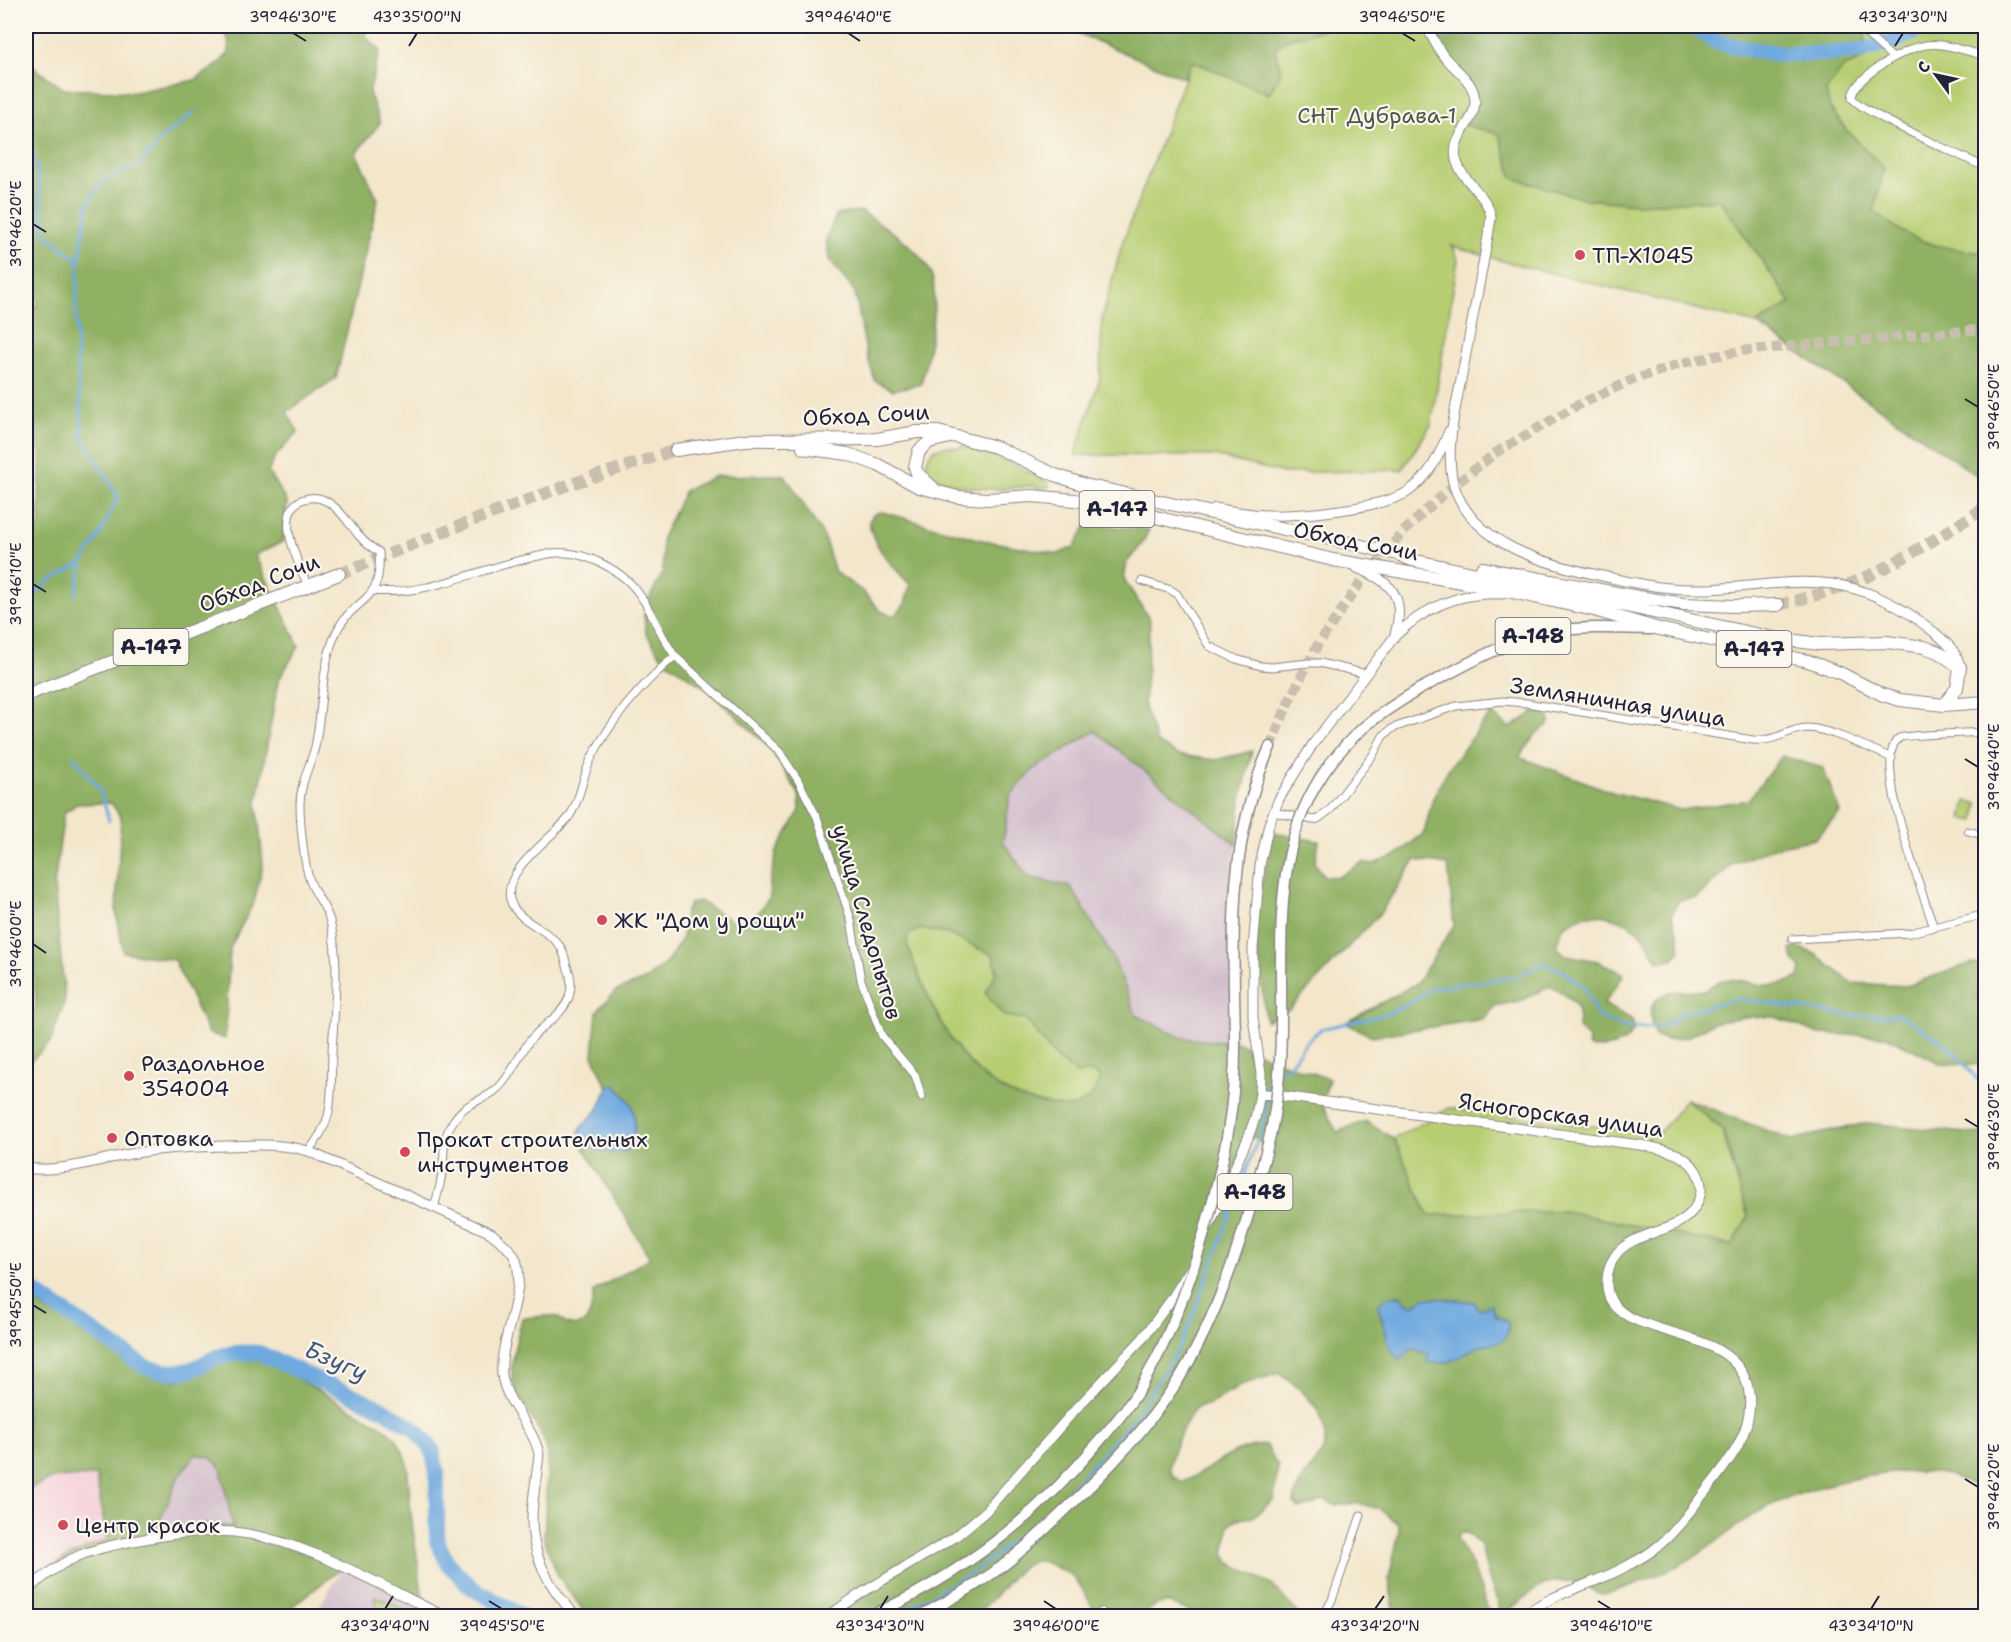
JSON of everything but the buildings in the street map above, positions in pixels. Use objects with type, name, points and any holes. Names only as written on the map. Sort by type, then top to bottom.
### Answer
[{"type":"highway","name":"Обход Сочи","points":[[676,450],[744,440],[876,439],[927,431],[957,436],[1009,452],[1071,481],[1398,554]]},
{"type":"highway","points":[[938,492],[924,482],[917,473],[915,467],[919,451],[929,442],[957,436]]},
{"type":"highway","name":"Обход Сочи","points":[[715,445],[816,449],[848,454],[878,465],[920,487],[958,497],[975,499],[1032,496],[1075,500],[1139,513],[1333,560],[1485,586],[1594,610],[1659,629],[1808,661],[1840,673],[1883,694],[1908,701],[1944,705],[1986,702]]},
{"type":"highway","name":"А-147","points":[[1398,554],[1412,560],[1774,638],[1819,644],[1887,642],[1924,647],[1938,652],[1960,667]]},
{"type":"highway","name":"А-147","points":[[1398,554],[1683,604],[1778,605]]},
{"type":"highway","name":"Обход Сочи","points":[[26,695],[339,574]]},
{"type":"highway","points":[[1944,705],[1957,688],[1960,667]]},
{"type":"main road","name":"А-148","points":[[920,1617],[961,1594],[1003,1566],[1088,1489],[1155,1413],[1176,1383],[1201,1338],[1233,1263],[1271,1132],[1282,1044],[1283,888],[1294,834],[1313,788],[1344,747],[1383,711],[1418,690],[1509,644],[1541,634],[1587,628],[1659,629]]},
{"type":"main road","name":"А-148","points":[[871,1617],[950,1575],[990,1547],[1058,1489],[1131,1402],[1162,1348],[1200,1248],[1230,1127],[1234,1089],[1235,1037],[1233,904],[1237,868],[1252,796],[1270,747]]},
{"type":"street","points":[[1426,26],[1441,52],[1468,81],[1473,92],[1475,104],[1458,136],[1455,146],[1456,158],[1461,175],[1487,204],[1491,218],[1452,423],[1451,464],[1458,496],[1467,510],[1481,526],[1516,550],[1558,566],[1652,586],[1702,589],[1804,582],[1846,586],[1871,594],[1921,621],[1955,652],[1960,667]]},
{"type":"street","points":[[1830,26],[1863,32],[1897,26]]},
{"type":"street","points":[[1863,32],[1893,58]]},
{"type":"street","points":[[1986,56],[1926,45],[1893,58],[1859,83],[1852,93],[1855,102],[1986,168]]},
{"type":"street","name":"А-147","points":[[1183,507],[1204,506],[1259,515],[1280,515],[1358,507],[1390,500],[1409,491],[1428,473],[1442,449],[1452,423]]},
{"type":"street","points":[[308,586],[291,545],[289,523],[294,505],[300,500],[316,497],[326,500],[362,540],[379,552],[380,574],[374,591],[348,616],[335,636],[323,685],[315,744],[302,786],[300,801],[309,880],[330,920],[336,1009],[331,1099],[325,1124],[308,1151]]},
{"type":"street","name":"улица Следопытов","points":[[374,591],[416,591],[514,562],[566,553],[588,558],[607,567],[630,583],[645,603],[675,656],[779,751],[798,780],[818,817],[851,920],[861,980],[882,1036],[915,1075],[922,1097]]},
{"type":"street","name":"А-147","points":[[1333,560],[1374,574],[1392,591],[1400,612],[1395,636]]},
{"type":"street","points":[[1142,581],[1177,594],[1209,646],[1236,659],[1272,667],[1308,663],[1340,666],[1367,674]]},
{"type":"street","name":"А-147","points":[[1395,636],[1422,613],[1441,602],[1488,593],[1519,595]]},
{"type":"street","points":[[828,1617],[860,1594],[955,1537],[985,1512],[1074,1411],[1143,1338],[1186,1275],[1248,1138],[1256,1115],[1261,1074],[1253,1017],[1253,949],[1260,866],[1273,812],[1313,744],[1395,636]]},
{"type":"street","points":[[434,1208],[443,1170],[443,1145],[454,1119],[466,1105],[485,1097],[503,1083],[533,1036],[562,1010],[571,989],[569,971],[562,950],[558,943],[517,911],[510,901],[509,891],[512,882],[523,863],[571,814],[592,758],[618,716],[642,687],[675,656]]},
{"type":"street","name":"Земляничная улица","points":[[1273,812],[1318,819],[1330,810],[1373,755],[1388,731],[1456,706],[1502,701],[1555,707],[1753,741],[1777,738],[1800,729],[1819,729],[1892,758]]},
{"type":"street","points":[[1934,928],[1914,871],[1895,804],[1892,758],[1894,744],[1903,736],[1986,732]]},
{"type":"street","points":[[1968,831],[1986,836]]},
{"type":"street","points":[[1792,939],[1910,933],[1986,914]]},
{"type":"street","name":"Ясногорская улица","points":[[1260,1093],[1647,1146],[1684,1157],[1695,1168],[1702,1191],[1693,1210],[1675,1225],[1620,1249],[1608,1270],[1606,1283],[1609,1295],[1616,1307],[1629,1318],[1705,1342],[1722,1351],[1736,1364],[1749,1393],[1749,1416],[1741,1439],[1727,1464],[1675,1530],[1651,1552],[1622,1569],[1540,1603],[1523,1617]]},
{"type":"street","points":[[26,1168],[36,1170],[66,1168],[123,1155],[171,1148],[269,1144],[294,1147],[308,1151],[491,1233],[509,1250],[518,1264],[517,1286],[502,1361],[502,1376],[513,1405],[537,1444],[539,1455],[532,1520],[534,1540],[539,1561],[553,1588],[576,1617]]},
{"type":"street","points":[[1323,1617],[1332,1600],[1361,1515]]},
{"type":"street","points":[[26,1592],[59,1565],[102,1546],[196,1532],[232,1532],[278,1540],[303,1550],[444,1617]]},
{"type":"street","points":[[1094,1617],[1102,1612]]},
{"type":"shaded area","points":[[1095,731],[1237,845],[1233,864],[1233,978],[1235,1036],[1242,1044],[1182,1038],[1136,1015],[1113,958],[1071,888],[1028,877],[1003,842],[1009,796],[1034,769]]},
{"type":"shaded area","points":[[196,1453],[210,1457],[221,1468],[233,1527],[201,1524],[155,1529],[178,1478]]},
{"type":"shaded area","points":[[97,1476],[107,1541],[82,1549],[26,1586],[26,1490],[53,1478]]},
{"type":"shaded area","points":[[342,1568],[436,1616],[311,1616],[323,1601]]},
{"type":"green space","points":[[218,26],[365,26],[367,38],[380,50],[369,92],[380,123],[356,153],[378,199],[336,378],[287,412],[298,432],[275,457],[268,472],[287,502],[284,541],[255,555],[299,646],[278,681],[257,804],[263,865],[254,902],[230,948],[225,1039],[208,1033],[174,960],[123,952],[116,911],[121,817],[111,803],[77,804],[64,813],[54,886],[65,1000],[51,1041],[26,1066],[26,1028],[36,1005],[28,913],[26,913],[26,564],[39,524],[40,453],[26,418],[26,315],[33,312],[38,303],[33,291],[26,284],[26,58],[27,62],[64,89],[135,92],[195,80],[215,67],[229,53],[228,38]]},
{"type":"green space","points":[[1061,26],[1335,26],[1285,40],[1275,49],[1281,73],[1269,94],[1192,61],[1184,78]]},
{"type":"green space","name":"СНТ Дубрава-1","points":[[1335,26],[1426,26],[1499,134],[1513,178],[1585,199],[1637,204],[1720,200],[1791,303],[1757,324],[1503,261],[1449,245],[1453,247],[1458,259],[1431,425],[1402,470],[1284,473],[1214,456],[1075,455],[1100,378],[1102,318],[1122,244],[1192,60],[1281,73],[1275,49],[1285,40]]},
{"type":"green space","points":[[1426,26],[1865,26],[1865,58],[1843,68],[1826,91],[1830,108],[1847,131],[1884,168],[1874,211],[1898,229],[1924,242],[1985,254],[1985,481],[1757,324],[1791,303],[1720,200],[1637,204],[1585,199],[1513,178],[1499,134],[1465,125],[1471,115],[1473,92]]},
{"type":"green space","points":[[1865,26],[1985,26],[1985,254],[1924,242],[1898,229],[1874,211],[1884,168],[1847,131],[1830,108],[1825,90],[1843,68],[1865,58]]},
{"type":"green space","points":[[861,211],[908,245],[924,261],[930,271],[933,281],[934,310],[921,384],[893,390],[875,381],[866,352],[855,292],[829,260],[826,239],[837,214]]},
{"type":"green space","points":[[945,446],[960,448],[961,446],[996,456],[1048,482],[1049,486],[1047,488],[1034,486],[987,489],[947,482],[928,470],[927,461],[933,450]]},
{"type":"green space","points":[[785,475],[824,537],[835,572],[862,591],[882,612],[895,616],[905,604],[910,585],[884,556],[874,539],[869,521],[874,514],[882,512],[982,540],[1058,554],[1074,547],[1087,524],[1149,530],[1142,544],[1127,562],[1124,579],[1150,620],[1144,707],[1157,743],[1178,755],[1216,760],[1252,751],[1241,800],[1237,845],[1095,731],[1034,769],[1010,796],[1003,842],[1028,877],[1071,887],[1113,958],[1136,1015],[1182,1038],[1242,1044],[1268,1058],[1329,1079],[1322,1104],[1337,1132],[1365,1121],[1394,1139],[1428,1215],[1565,1211],[1732,1246],[1748,1217],[1723,1130],[1686,1099],[1791,1140],[1867,1123],[1985,1135],[1985,1490],[1952,1476],[1927,1472],[1877,1475],[1824,1486],[1758,1512],[1702,1552],[1668,1571],[1602,1594],[1582,1585],[1565,1581],[1548,1583],[1502,1614],[1488,1576],[1481,1545],[1467,1533],[1460,1533],[1457,1539],[1473,1567],[1490,1616],[1402,1616],[1393,1605],[1389,1578],[1399,1532],[1398,1524],[1379,1509],[1358,1503],[1337,1506],[1324,1500],[1299,1509],[1294,1503],[1299,1485],[1323,1450],[1324,1426],[1320,1415],[1307,1396],[1280,1373],[1244,1384],[1210,1404],[1196,1407],[1179,1436],[1169,1469],[1174,1477],[1183,1482],[1243,1449],[1266,1445],[1278,1466],[1274,1499],[1253,1517],[1237,1519],[1229,1525],[1224,1554],[1229,1562],[1272,1585],[1298,1613],[1298,1616],[1196,1616],[1170,1603],[1157,1604],[1142,1616],[1100,1616],[1071,1575],[1048,1563],[1036,1561],[1019,1570],[987,1604],[968,1616],[587,1616],[558,1576],[544,1540],[548,1454],[540,1433],[518,1394],[514,1384],[512,1366],[522,1318],[553,1316],[573,1326],[580,1325],[585,1322],[591,1312],[594,1291],[650,1258],[579,1140],[580,1130],[599,1109],[608,1088],[593,1055],[597,1011],[616,991],[645,980],[667,962],[682,939],[685,912],[691,903],[699,901],[739,925],[746,924],[755,917],[770,896],[769,884],[777,851],[800,810],[799,794],[768,746],[708,690],[663,659],[646,633],[644,615],[649,599],[663,572],[662,538],[685,490],[716,476]],"holes":[[[920,929],[948,934],[993,955],[997,971],[985,993],[1004,1016],[1025,1019],[1057,1059],[1077,1074],[1092,1072],[1100,1077],[1097,1087],[1090,1096],[1075,1106],[1056,1106],[1034,1102],[1008,1093],[986,1079],[952,1040],[927,993],[907,944],[908,935]],[[1256,1137],[1274,1156],[1262,1186],[1230,1199],[1224,1195],[1247,1139]]]},
{"type":"green space","points":[[1539,709],[1550,719],[1549,724],[1536,734],[1519,757],[1612,792],[1681,810],[1748,800],[1782,756],[1823,768],[1840,812],[1815,839],[1775,847],[1732,864],[1697,898],[1680,900],[1673,913],[1680,949],[1674,959],[1659,961],[1639,932],[1611,917],[1588,915],[1563,927],[1557,947],[1565,955],[1598,961],[1624,974],[1604,1004],[1631,1019],[1635,1028],[1622,1043],[1600,1048],[1588,1046],[1589,1038],[1578,1028],[1578,1012],[1573,1001],[1550,986],[1523,1000],[1495,1006],[1484,1019],[1372,1036],[1345,1023],[1417,983],[1454,926],[1448,865],[1415,860],[1381,912],[1290,1009],[1266,1021],[1254,920],[1273,833],[1319,841],[1315,863],[1324,876],[1339,877],[1363,862],[1373,864],[1395,856],[1424,833],[1433,798],[1449,768],[1491,713],[1510,728]]},
{"type":"green space","points":[[1966,801],[1978,803],[1975,821],[1962,819]]},
{"type":"green space","points":[[920,929],[948,934],[993,955],[1004,1016],[1025,1019],[1057,1059],[1076,1073],[1092,1072],[1100,1077],[1097,1087],[1090,1096],[1075,1106],[1056,1107],[1008,1093],[986,1079],[952,1040],[927,993],[907,944],[908,935]]},
{"type":"green space","points":[[1797,947],[1815,954],[1852,983],[1906,986],[1972,963],[1985,966],[1985,1065],[1940,1063],[1886,1036],[1820,1034],[1775,1017],[1743,1017],[1713,1023],[1687,1037],[1667,1040],[1655,1036],[1650,1013],[1652,1006],[1661,996],[1676,991],[1706,991],[1714,984],[1731,979],[1767,985],[1785,983],[1799,977],[1801,968],[1793,959],[1791,950]]},
{"type":"green space","points":[[1686,1099],[1722,1130],[1748,1217],[1732,1246],[1565,1211],[1428,1215],[1394,1139],[1449,1108],[1656,1134],[1661,1131]]},
{"type":"green space","points":[[26,1290],[43,1308],[176,1381],[248,1351],[379,1424],[396,1438],[407,1460],[411,1515],[424,1606],[342,1568],[280,1616],[26,1616],[26,1586],[44,1571],[64,1559],[107,1540],[96,1476],[53,1478],[26,1490],[26,1330],[36,1326],[26,1299]],"holes":[[[196,1454],[210,1457],[221,1468],[233,1527],[201,1524],[156,1529],[178,1478]]]},
{"type":"green space","points":[[375,1596],[415,1616],[391,1616],[376,1605]]},
{"type":"water","points":[[614,1084],[630,1102],[634,1114],[635,1130],[632,1144],[628,1149],[623,1152],[609,1153],[582,1142],[579,1133],[584,1124],[597,1111],[610,1086]]},
{"type":"water","points":[[1400,1295],[1408,1304],[1414,1304],[1425,1298],[1437,1298],[1474,1302],[1478,1309],[1491,1304],[1495,1315],[1508,1322],[1507,1334],[1501,1341],[1480,1346],[1449,1362],[1426,1362],[1429,1354],[1411,1348],[1408,1354],[1398,1359],[1390,1348],[1378,1306],[1384,1299]]},
{"type":"waterway","points":[[1693,26],[1716,42],[1782,54],[1862,51],[1896,41],[1926,26]]},
{"type":"waterway","points":[[79,261],[87,207],[101,182],[141,163],[162,138],[194,112]]},
{"type":"waterway","points":[[26,136],[37,167],[45,234],[79,261],[76,310],[77,363],[83,439],[118,496],[102,531],[82,563],[76,595]]},
{"type":"waterway","points":[[26,603],[50,581],[82,563]]},
{"type":"waterway","points":[[73,756],[101,791],[109,821]]},
{"type":"waterway","points":[[895,1616],[978,1569],[1057,1504],[1137,1414],[1181,1344],[1191,1321],[1264,1122],[1269,1073],[1287,1069],[1307,1041],[1321,1029],[1386,1014],[1403,1007],[1432,988],[1515,977],[1545,963],[1567,974],[1586,989],[1597,1016],[1622,1027],[1647,1028],[1669,1024],[1682,1013],[1736,999],[1853,1016],[1902,1015],[1948,1046],[1986,1089]]},
{"type":"waterway","name":"Бзугу","points":[[26,1286],[144,1366],[176,1372],[195,1368],[214,1358],[226,1355],[259,1353],[381,1408],[414,1428],[432,1449],[437,1473],[437,1542],[449,1565],[472,1588],[522,1616]]},
{"type":"tunnel","points":[[1270,747],[1289,701],[1317,646],[1361,582],[1402,533],[1447,491],[1497,452],[1576,406],[1630,381],[1682,363],[1740,351],[1986,329]]},
{"type":"tunnel","points":[[339,574],[568,485],[676,450]]},
{"type":"tunnel","points":[[1778,605],[1831,591],[1862,579],[1909,554],[1986,507]]},
{"type":"place","name":"ТП-Х1045","points":[[1580,255]]},
{"type":"place","name":"ЖК \"Дом у рощи\"","points":[[602,920]]},
{"type":"place","name":"Раздольное 354004","points":[[129,1076]]},
{"type":"place","name":"Оптовка","points":[[112,1138]]},
{"type":"place","name":"Прокат строительных инструментов","points":[[405,1152]]},
{"type":"place","name":"Центр красок","points":[[63,1525]]}]
